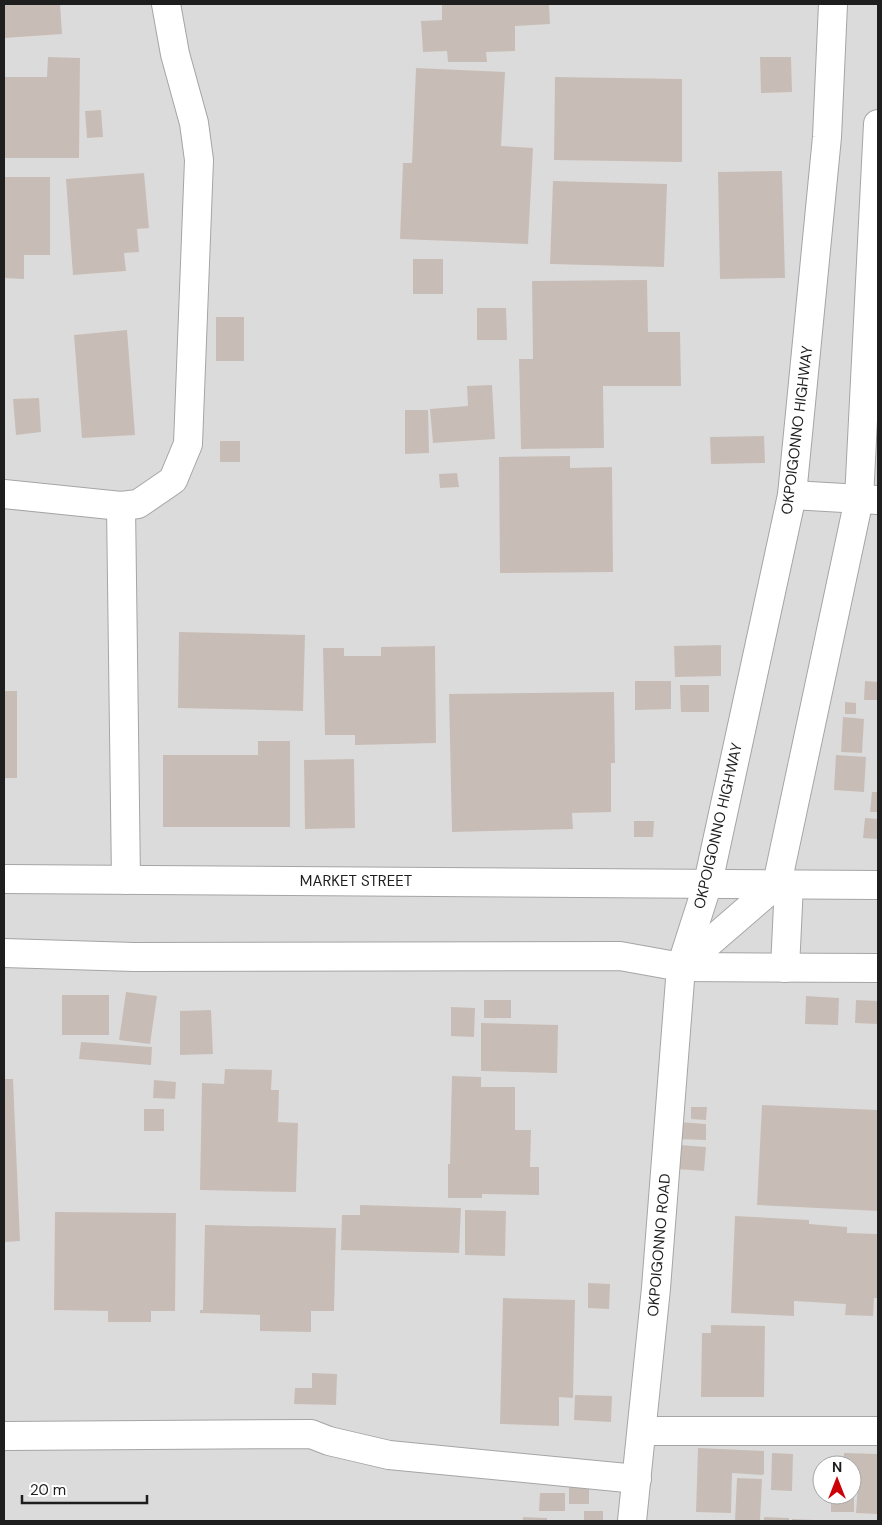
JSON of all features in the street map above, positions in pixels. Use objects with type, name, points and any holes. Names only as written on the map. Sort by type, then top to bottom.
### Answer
[{"type":"street","points":[[4,494],[121,506],[138,504],[173,480],[188,444],[199,160],[194,123],[175,54],[166,4]]},
{"type":"street","name":"OKPOIGONNO HIGHWAY","points":[[681,967],[708,882],[792,495],[827,137],[833,4]]},
{"type":"street","points":[[784,968],[783,884],[869,500],[878,124]]},
{"type":"street","points":[[792,495],[869,500]]},
{"type":"street","points":[[121,506],[126,880]]},
{"type":"street","name":"MARKET STREET","points":[[4,879],[708,882],[878,885]]},
{"type":"street","points":[[681,967],[783,884]]},
{"type":"street","points":[[4,953],[134,957],[620,956],[681,967],[878,968]]},
{"type":"street","name":"OKPOIGONNO ROAD","points":[[632,1521],[656,1288],[681,967]]},
{"type":"street","points":[[642,1431],[878,1431]]},
{"type":"street","points":[[4,1436],[311,1434],[330,1441],[389,1455],[637,1479]]},
{"type":"shaded area","points":[[4,4],[878,4],[878,1521],[4,1521]]},
{"type":"building","points":[[4,4],[60,4],[62,34],[4,38]]},
{"type":"building","points":[[442,4],[549,4],[550,24],[515,26],[515,51],[486,52],[487,62],[448,62],[447,51],[423,52],[421,21],[442,20]]},
{"type":"building","points":[[48,57],[80,58],[79,158],[4,158],[4,77],[47,77]]},
{"type":"building","points":[[760,57],[791,57],[792,92],[761,93]]},
{"type":"building","points":[[416,68],[505,72],[501,146],[533,148],[528,244],[400,239],[403,163],[412,163]]},
{"type":"building","points":[[555,77],[682,79],[682,162],[554,160]]},
{"type":"building","points":[[101,110],[103,137],[87,138],[85,111]]},
{"type":"building","points":[[782,171],[785,278],[720,279],[718,172]]},
{"type":"building","points":[[144,173],[149,228],[137,229],[139,252],[124,253],[126,271],[73,275],[66,179]]},
{"type":"building","points":[[4,177],[50,177],[50,255],[24,255],[24,279],[4,278]]},
{"type":"building","points":[[553,181],[667,184],[664,267],[550,264]]},
{"type":"building","points":[[413,259],[443,259],[443,294],[413,294]]},
{"type":"building","points":[[647,280],[648,332],[680,332],[681,386],[603,386],[604,448],[521,449],[519,359],[533,359],[532,281]]},
{"type":"building","points":[[477,308],[506,308],[507,340],[477,340]]},
{"type":"building","points":[[216,317],[244,317],[244,361],[216,361]]},
{"type":"building","points":[[127,330],[135,435],[82,438],[74,335]]},
{"type":"building","points":[[492,385],[495,439],[433,443],[430,409],[468,406],[467,386]]},
{"type":"building","points":[[39,398],[41,432],[16,435],[13,399]]},
{"type":"building","points":[[405,410],[428,410],[429,453],[405,454]]},
{"type":"building","points":[[764,436],[765,463],[711,464],[710,437]]},
{"type":"building","points":[[220,441],[240,441],[240,462],[220,462]]},
{"type":"building","points":[[570,456],[570,468],[612,467],[613,572],[500,573],[499,457]]},
{"type":"building","points":[[457,473],[459,487],[440,488],[439,474]]},
{"type":"building","points":[[179,632],[305,635],[303,711],[178,708]]},
{"type":"building","points":[[721,645],[721,676],[675,677],[674,646]]},
{"type":"building","points":[[435,646],[436,743],[355,745],[355,735],[325,735],[323,648],[344,648],[344,656],[381,656],[381,647]]},
{"type":"building","points":[[635,681],[671,681],[671,709],[635,710]]},
{"type":"building","points":[[865,681],[878,682],[878,700],[864,700]]},
{"type":"building","points":[[680,685],[709,685],[709,712],[681,712]]},
{"type":"building","points":[[4,691],[17,691],[17,778],[4,778]]},
{"type":"building","points":[[614,692],[615,763],[611,763],[611,812],[572,813],[573,829],[452,832],[449,694]]},
{"type":"building","points":[[845,702],[856,703],[856,714],[845,714]]},
{"type":"building","points":[[843,717],[864,719],[862,753],[841,752]]},
{"type":"building","points":[[258,741],[290,741],[290,827],[163,827],[163,755],[258,755]]},
{"type":"building","points":[[836,755],[866,757],[864,792],[834,790]]},
{"type":"building","points":[[354,759],[355,828],[305,829],[304,760]]},
{"type":"building","points":[[872,792],[878,792],[878,812],[870,812]]},
{"type":"building","points":[[865,818],[878,819],[878,839],[863,838]]},
{"type":"building","points":[[634,821],[654,821],[653,837],[634,837]]},
{"type":"building","points":[[126,992],[157,996],[150,1044],[119,1040]]},
{"type":"building","points":[[62,995],[109,995],[109,1035],[62,1035]]},
{"type":"building","points":[[806,996],[839,998],[838,1025],[805,1024]]},
{"type":"building","points":[[484,1000],[511,1000],[511,1018],[484,1018]]},
{"type":"building","points":[[856,1000],[878,1001],[878,1024],[855,1023]]},
{"type":"building","points":[[451,1007],[475,1008],[474,1037],[451,1036]]},
{"type":"building","points":[[211,1010],[213,1054],[180,1055],[180,1011]]},
{"type":"building","points":[[481,1023],[558,1025],[557,1073],[481,1071]]},
{"type":"building","points":[[81,1042],[152,1047],[151,1065],[79,1059]]},
{"type":"building","points":[[225,1069],[272,1070],[271,1090],[279,1090],[278,1122],[298,1123],[296,1192],[200,1190],[202,1083],[224,1084]]},
{"type":"building","points":[[452,1076],[481,1077],[481,1087],[515,1087],[515,1130],[531,1130],[530,1167],[539,1167],[539,1195],[482,1194],[482,1198],[448,1198]]},
{"type":"building","points":[[4,1079],[13,1079],[20,1241],[4,1242]]},
{"type":"building","points":[[154,1080],[176,1082],[175,1099],[153,1098]]},
{"type":"building","points":[[762,1105],[878,1110],[878,1211],[757,1205]]},
{"type":"building","points":[[691,1107],[707,1107],[706,1120],[691,1119]]},
{"type":"building","points":[[144,1109],[164,1109],[164,1131],[144,1131]]},
{"type":"building","points":[[679,1122],[706,1124],[706,1140],[678,1139]]},
{"type":"building","points":[[680,1145],[706,1147],[704,1171],[678,1169]]},
{"type":"building","points":[[360,1205],[461,1208],[459,1253],[341,1250],[342,1215],[360,1215]]},
{"type":"building","points":[[465,1210],[506,1211],[505,1256],[465,1255]]},
{"type":"building","points":[[55,1212],[176,1213],[175,1311],[151,1311],[151,1322],[108,1322],[108,1311],[54,1310]]},
{"type":"building","points":[[735,1216],[809,1220],[809,1224],[847,1227],[847,1233],[878,1234],[877,1298],[874,1298],[873,1316],[845,1315],[846,1304],[794,1301],[794,1316],[731,1313]]},
{"type":"building","points":[[205,1225],[336,1228],[334,1311],[311,1311],[311,1332],[260,1331],[260,1315],[200,1313],[200,1310],[203,1310]]},
{"type":"building","points":[[588,1283],[610,1284],[609,1309],[588,1308]]},
{"type":"building","points":[[503,1298],[575,1300],[573,1398],[559,1397],[559,1426],[500,1424]]},
{"type":"building","points":[[711,1325],[765,1326],[764,1397],[701,1397],[702,1333],[711,1333]]},
{"type":"building","points":[[312,1373],[337,1374],[336,1405],[294,1404],[295,1388],[312,1388]]},
{"type":"building","points":[[575,1395],[612,1396],[611,1422],[574,1420]]},
{"type":"building","points":[[698,1448],[764,1451],[764,1474],[732,1473],[731,1513],[696,1512]]},
{"type":"building","points":[[772,1453],[793,1454],[792,1491],[771,1490]]},
{"type":"building","points":[[844,1453],[878,1454],[878,1514],[856,1513],[857,1505],[862,1505],[862,1455],[844,1455]]},
{"type":"building","points":[[737,1478],[762,1479],[760,1521],[735,1521]]},
{"type":"building","points":[[569,1484],[589,1484],[589,1504],[569,1504]]},
{"type":"building","points":[[540,1493],[565,1493],[565,1511],[539,1511]]},
{"type":"building","points":[[831,1505],[854,1505],[854,1512],[831,1512]]},
{"type":"building","points":[[584,1511],[603,1511],[603,1521],[584,1521]]},
{"type":"building","points":[[523,1517],[547,1518],[547,1521],[523,1521]]},
{"type":"building","points":[[764,1517],[789,1518],[789,1521],[764,1521]]},
{"type":"building","points":[[792,1519],[815,1520],[815,1521],[792,1521]]}]
